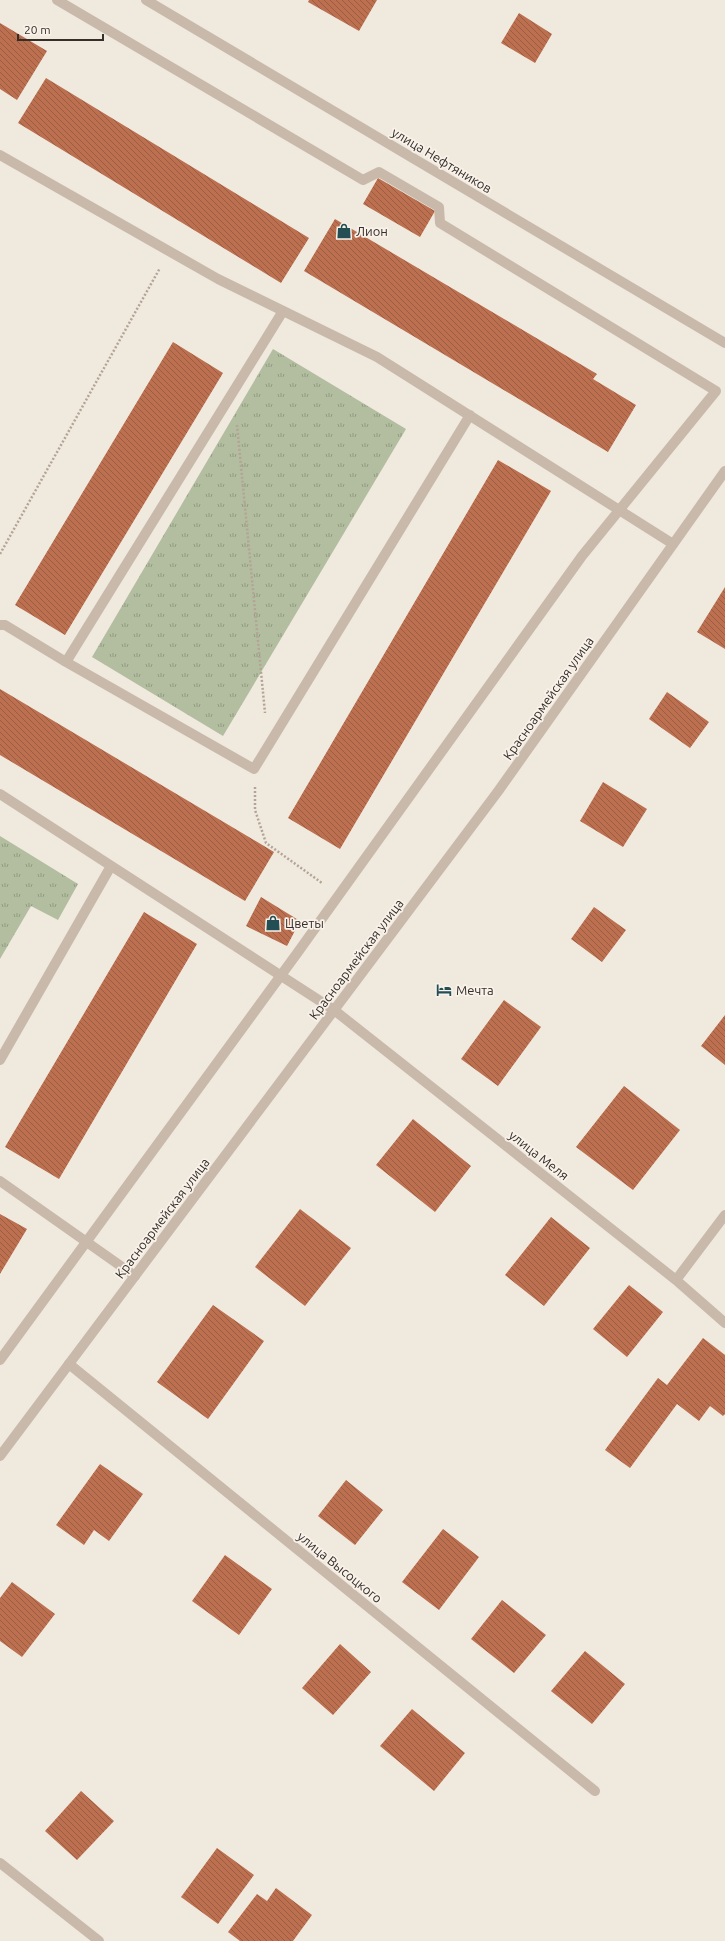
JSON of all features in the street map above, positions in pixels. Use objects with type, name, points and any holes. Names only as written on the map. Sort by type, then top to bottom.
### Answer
[{"type":"street","points":[[0,1360],[280,976],[582,556],[716,392],[440,223],[438,207],[379,172],[362,180],[57,0]]},
{"type":"street","name":"улица Нефтяников","points":[[146,0],[725,343]]},
{"type":"street","points":[[0,155],[218,280],[377,357],[673,544]]},
{"type":"street","points":[[66,662],[283,311]]},
{"type":"street","points":[[0,625],[5,625],[66,662],[254,769],[470,415]]},
{"type":"street","name":"Красноармейская улица","points":[[0,1456],[499,790],[725,471]]},
{"type":"street","name":"улица Меля","points":[[0,794],[334,1010],[676,1280],[725,1323]]},
{"type":"street","points":[[0,1060],[111,866]]},
{"type":"street","points":[[0,1181],[135,1276]]},
{"type":"street","points":[[676,1280],[725,1215]]},
{"type":"street","name":"улица Высоцкого","points":[[69,1364],[595,1791]]},
{"type":"street","points":[[0,1863],[99,1941]]},
{"type":"path","points":[[0,554],[169,252]]},
{"type":"path","points":[[233,391],[268,746]]},
{"type":"path","points":[[254,769],[255,810],[266,843],[338,895]]},
{"type":"green space","points":[[273,349],[406,429],[223,736],[92,657]]},
{"type":"green space","points":[[0,836],[78,884],[58,920],[31,906],[0,959]]},
{"type":"building","points":[[309,0],[377,0],[359,31],[308,2]]},
{"type":"building","points":[[519,13],[552,34],[535,63],[501,43]]},
{"type":"building","points":[[0,23],[47,51],[17,100],[0,89]]},
{"type":"building","points":[[46,78],[309,238],[281,283],[18,123]]},
{"type":"building","points":[[378,178],[435,211],[420,237],[363,204]]},
{"type":"building","points":[[335,219],[597,374],[593,379],[636,405],[608,452],[304,271]]},
{"type":"building","points":[[173,342],[223,373],[65,635],[15,605]]},
{"type":"building","points":[[498,460],[551,491],[340,849],[288,818]]},
{"type":"building","points":[[725,587],[725,649],[697,632]]},
{"type":"building","points":[[0,689],[274,852],[245,901],[0,755]]},
{"type":"building","points":[[667,692],[709,722],[690,748],[649,719]]},
{"type":"building","points":[[603,782],[647,809],[623,847],[580,821]]},
{"type":"building","name":"Цветы","points":[[261,897],[300,921],[287,946],[246,926]]},
{"type":"building","points":[[594,907],[626,930],[602,962],[571,939]]},
{"type":"building","points":[[144,912],[197,944],[59,1179],[5,1147]]},
{"type":"building","points":[[504,1000],[541,1027],[498,1086],[461,1059]]},
{"type":"building","points":[[725,1015],[725,1065],[701,1046]]},
{"type":"building","points":[[624,1086],[680,1130],[633,1190],[576,1147]]},
{"type":"building","points":[[413,1119],[471,1166],[435,1212],[376,1165]]},
{"type":"building","points":[[300,1209],[351,1248],[305,1306],[255,1267]]},
{"type":"building","points":[[0,1214],[27,1229],[0,1274]]},
{"type":"building","points":[[551,1217],[590,1248],[544,1306],[505,1275]]},
{"type":"building","points":[[629,1285],[663,1312],[627,1357],[593,1329]]},
{"type":"building","points":[[213,1305],[264,1341],[208,1419],[157,1382]]},
{"type":"building","points":[[703,1338],[725,1355],[725,1414],[723,1416],[710,1406],[699,1421],[677,1404],[630,1468],[605,1450],[658,1378],[667,1385]]},
{"type":"building","points":[[100,1464],[143,1494],[109,1541],[94,1530],[84,1545],[56,1525]]},
{"type":"building","points":[[346,1480],[383,1510],[355,1545],[318,1516]]},
{"type":"building","points":[[443,1529],[479,1557],[439,1610],[402,1582]]},
{"type":"building","points":[[225,1555],[272,1589],[239,1635],[192,1601]]},
{"type":"building","points":[[12,1582],[55,1614],[22,1657],[0,1641],[0,1598]]},
{"type":"building","points":[[502,1600],[546,1635],[514,1673],[471,1639]]},
{"type":"building","points":[[340,1644],[371,1672],[333,1715],[302,1688]]},
{"type":"building","points":[[585,1651],[625,1684],[592,1724],[551,1691]]},
{"type":"building","points":[[412,1709],[465,1753],[434,1791],[380,1746]]},
{"type":"building","points":[[81,1791],[114,1821],[77,1860],[45,1831]]},
{"type":"building","points":[[217,1848],[254,1875],[218,1924],[181,1897]]},
{"type":"building","points":[[276,1888],[312,1915],[293,1941],[240,1941],[228,1932],[257,1894],[267,1901]]},
{"type":"place","name":"Лион","points":[[344,231]]},
{"type":"place","name":"Цветы","points":[[273,923]]},
{"type":"place","name":"Мечта","points":[[444,990]]}]
